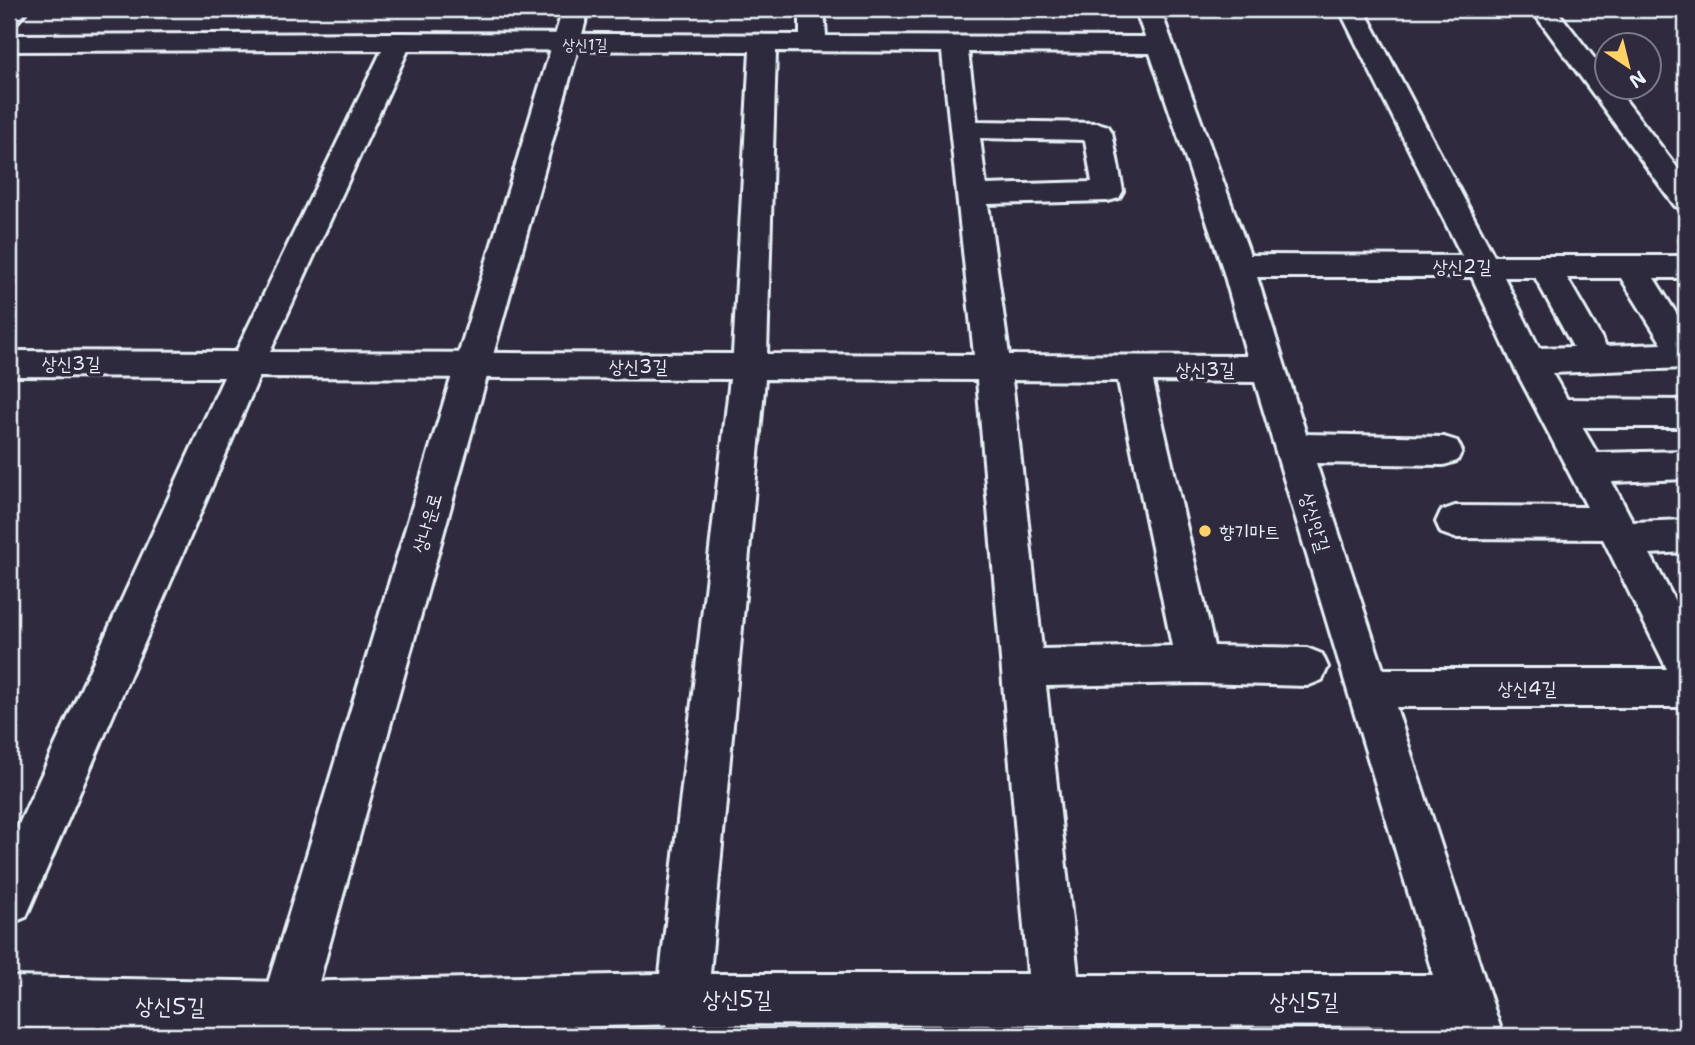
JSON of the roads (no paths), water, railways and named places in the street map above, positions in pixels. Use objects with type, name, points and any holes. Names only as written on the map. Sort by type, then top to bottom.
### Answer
[{"type":"street","points":[[9,16],[15,9]]},
{"type":"street","points":[[812,9],[813,45]]},
{"type":"street","name":"상신안길","points":[[1148,9],[1238,266],[1472,1019]]},
{"type":"street","points":[[1352,9],[1483,266],[1528,361],[1686,663]]},
{"type":"street","points":[[1543,9],[1686,200]]},
{"type":"street","name":"상신1길","points":[[9,43],[398,41],[571,26],[763,45],[1161,45]]},
{"type":"street","name":"상나운로","points":[[282,1022],[571,26]]},
{"type":"street","points":[[9,900],[247,364],[398,41]]},
{"type":"street","points":[[954,44],[993,368],[1056,1001]]},
{"type":"street","points":[[681,1018],[749,367],[763,45]]},
{"type":"street","points":[[964,129],[1097,132],[1108,191],[972,195]]},
{"type":"street","name":"상신2길","points":[[1238,266],[1686,267]]},
{"type":"street","points":[[1545,266],[1596,359]]},
{"type":"street","points":[[1528,361],[1686,356],[1631,267]]},
{"type":"street","name":"상신3길","points":[[11,366],[247,364],[1268,369]]},
{"type":"street","points":[[1133,368],[1197,664]]},
{"type":"street","points":[[1557,413],[1686,413]]},
{"type":"street","points":[[1293,448],[1444,451]]},
{"type":"street","points":[[1586,468],[1686,465]]},
{"type":"street","points":[[1455,522],[1686,536]]},
{"type":"street","points":[[1023,668],[1197,664],[1307,667]]},
{"type":"street","name":"상신4길","points":[[1367,688],[1686,688]]},
{"type":"street","name":"상신5길","points":[[9,1002],[282,1022],[681,1018],[1056,1001],[1216,1019],[1472,1019]]},
{"type":"place","name":"향기마트","points":[[1205,531]]}]
